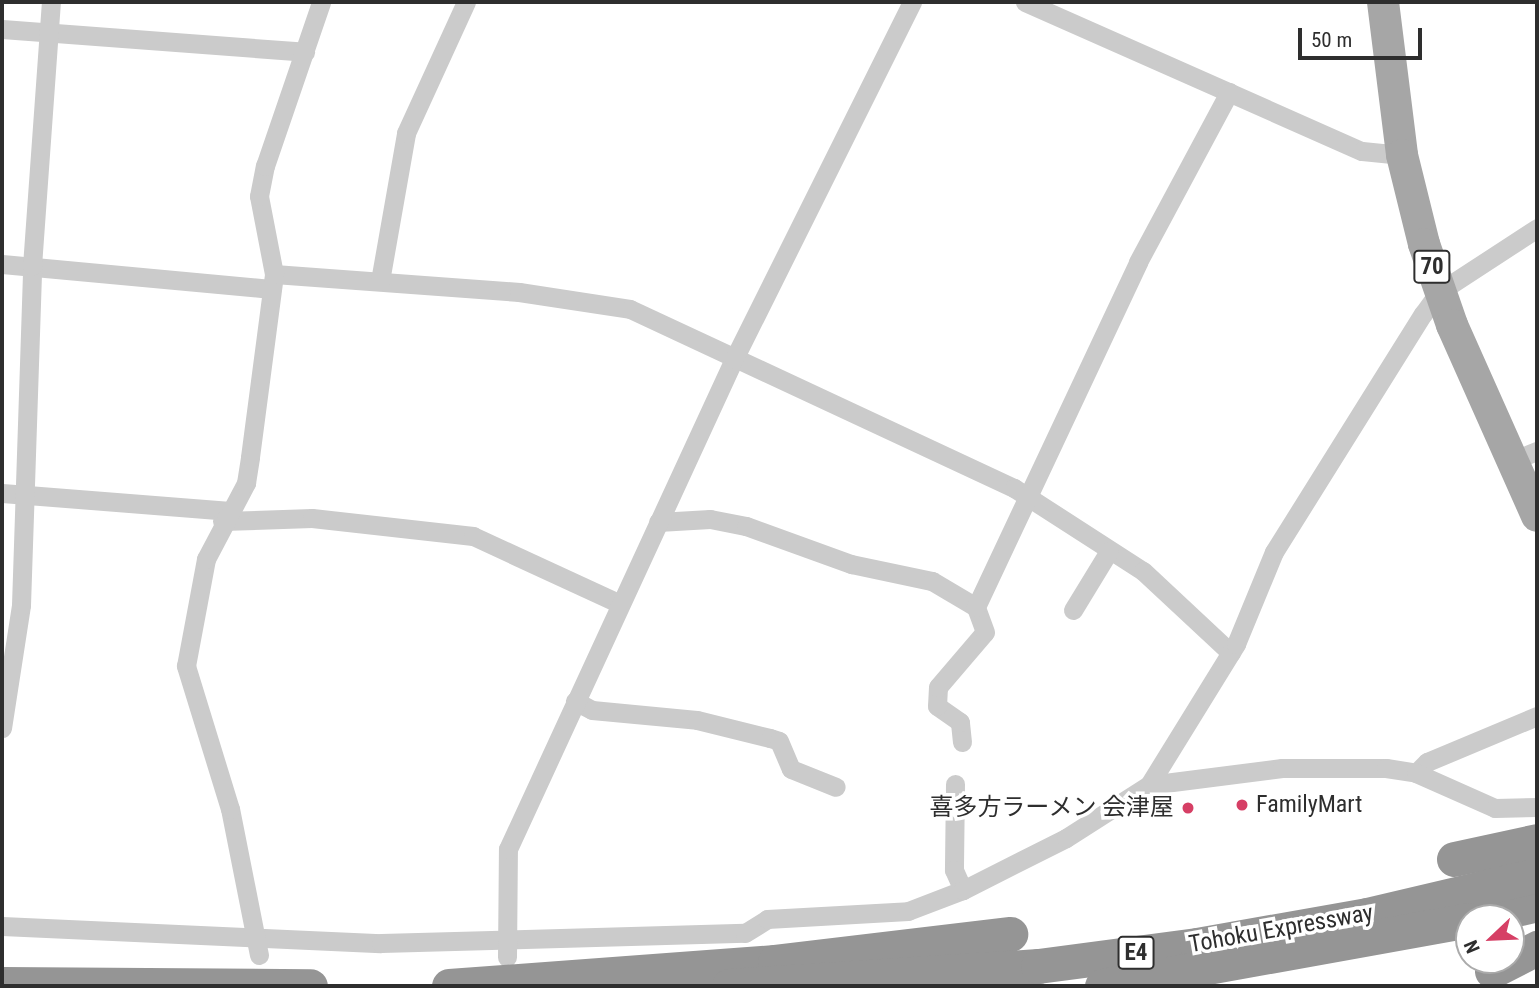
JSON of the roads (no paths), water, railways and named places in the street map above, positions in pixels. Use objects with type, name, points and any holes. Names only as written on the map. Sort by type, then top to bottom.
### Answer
[{"type":"highway","points":[[1454,859],[1537,841]]},
{"type":"highway","name":"Tohoku Expressway","points":[[729,986],[1024,967],[1196,945],[1367,915],[1537,874]]},
{"type":"highway","name":"Tohoku Expressway","points":[[1102,986],[1455,923]]},
{"type":"highway","points":[[449,986],[775,962],[1010,934]]},
{"type":"highway","points":[[2,984],[310,986]]},
{"type":"main road","name":"70","points":[[1383,2],[1402,155],[1439,292],[1525,456],[1537,516]]},
{"type":"street","points":[[2,728],[21,605],[32,267],[51,2]]},
{"type":"street","points":[[258,947],[230,809],[187,681],[206,559],[226,516],[246,483],[273,282],[259,196],[321,2]]},
{"type":"street","points":[[380,281],[406,133],[466,2]]},
{"type":"street","points":[[506,949],[508,849],[734,359],[912,2]]},
{"type":"street","points":[[1025,2],[1362,151],[1402,155]]},
{"type":"street","points":[[2,29],[305,52]]},
{"type":"street","points":[[976,607],[1150,238],[1229,92]]},
{"type":"street","points":[[1149,785],[1231,653],[1274,552],[1439,292],[1537,228]]},
{"type":"street","points":[[2,264],[273,282],[380,281],[608,303],[1027,496],[1143,571],[1231,653]]},
{"type":"street","points":[[2,493],[226,516],[312,518],[473,536],[620,604]]},
{"type":"street","points":[[658,522],[710,519],[746,526],[850,564],[932,581],[976,607],[985,632],[938,687],[936,699],[960,722],[962,742]]},
{"type":"street","points":[[1073,610],[1109,551]]},
{"type":"street","points":[[575,701],[592,710],[697,720],[770,738],[779,741],[791,769],[836,787]]},
{"type":"street","points":[[1416,774],[1427,762],[1537,716]]},
{"type":"street","points":[[2,926],[258,947],[506,949],[744,937],[767,919],[908,911],[963,890],[1066,838],[1149,785],[1282,768],[1416,774],[1495,808],[1537,807]]},
{"type":"street","points":[[955,784],[954,870],[963,890]]},
{"type":"place","name":"FamilyMart","points":[[1242,805]]},
{"type":"place","name":"喜多方ラーメン 会津屋","points":[[1188,808]]}]
